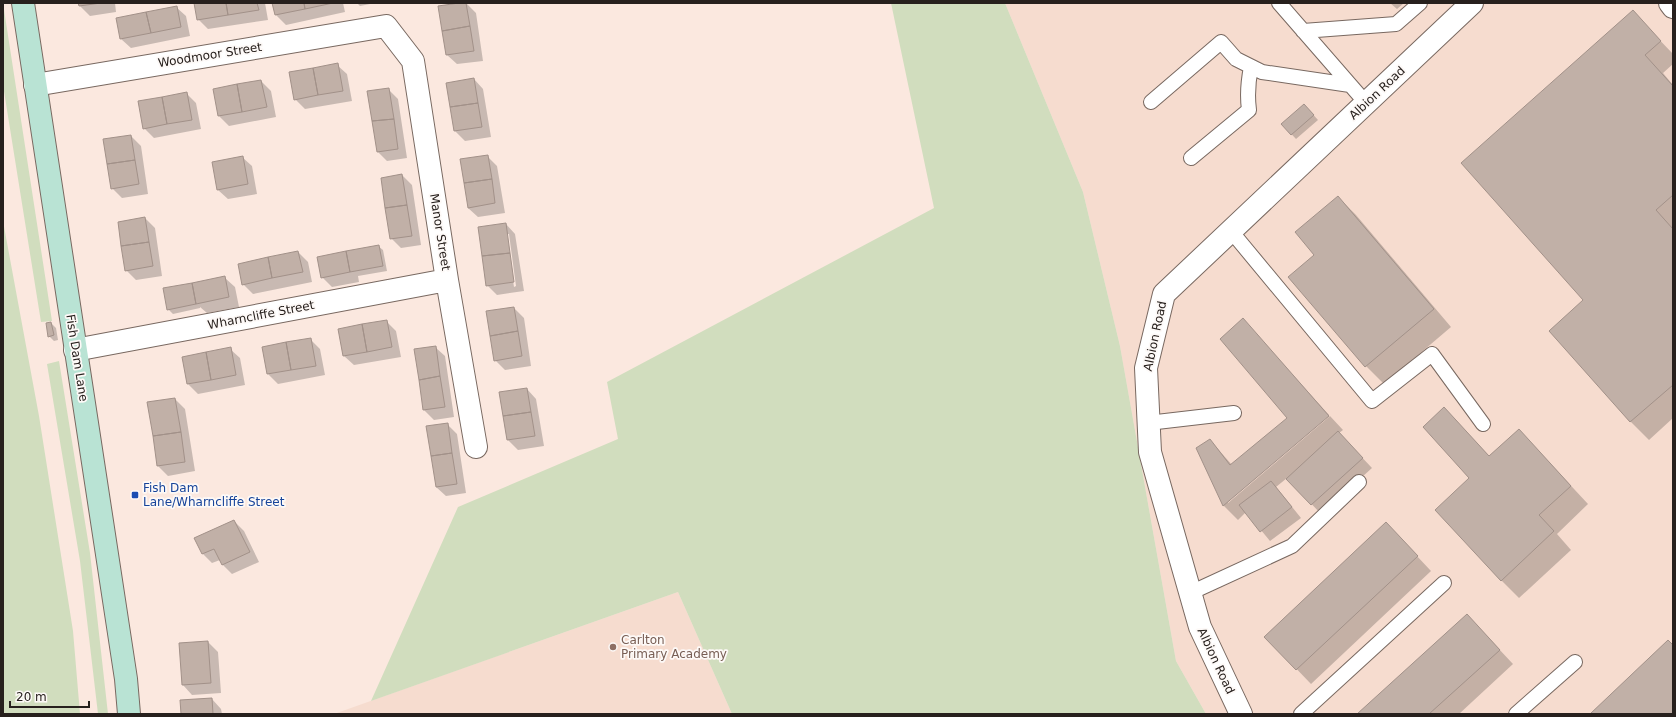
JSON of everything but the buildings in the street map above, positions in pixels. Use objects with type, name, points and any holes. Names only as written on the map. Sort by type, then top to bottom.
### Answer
[{"type":"street","name":"Fish Dam Lane","points":[[23,3],[126,679],[129,714]]},
{"type":"street","name":"Albion Road","points":[[1241,714],[1200,627],[1150,452],[1146,368],[1164,294],[1472,3]]},
{"type":"street","points":[[1670,3],[1673,7]]},
{"type":"street","name":"Woodmoor Street","points":[[35,85],[386,26]]},
{"type":"street","name":"Manor Street","points":[[386,26],[413,61],[447,280],[476,446]]},
{"type":"street","name":"Wharncliffe Street","points":[[76,350],[447,280]]},
{"type":"lane","points":[[1279,3],[1366,103]]},
{"type":"lane","points":[[1303,31],[1396,24],[1420,3]]},
{"type":"lane","points":[[1151,102],[1221,42],[1236,59],[1262,72],[1350,85]]},
{"type":"lane","points":[[1192,158],[1249,110],[1247,95],[1251,67]]},
{"type":"lane","points":[[1231,231],[1372,401],[1432,354],[1483,424]]},
{"type":"lane","points":[[1148,423],[1234,413]]},
{"type":"lane","points":[[1190,593],[1292,546],[1359,482]]},
{"type":"lane","points":[[1301,714],[1444,584]]},
{"type":"lane","points":[[1516,714],[1575,662]]},
{"type":"shaded area","points":[[1005,3],[1673,3],[1673,714],[1206,714],[1176,661],[1120,346],[1083,192]]},
{"type":"shaded area","name":"Carlton Primary Academy","points":[[678,592],[732,714],[334,714]]},
{"type":"green space","points":[[3,3],[52,321],[41,322],[3,85]]},
{"type":"green space","points":[[891,3],[1005,3],[1083,192],[1120,346],[1176,661],[1206,714],[732,714],[678,592],[371,701],[458,507],[618,439],[607,382],[934,208]]},
{"type":"green space","points":[[3,221],[39,416],[73,631],[80,714],[3,714]]},
{"type":"green space","points":[[59,361],[90,553],[108,714],[98,714],[80,561],[47,364]]},
{"type":"place","name":"Fish Dam Lane/Wharncliffe Street","points":[[135,495]]},
{"type":"place","name":"Carlton Primary Academy","points":[[613,647]]}]
